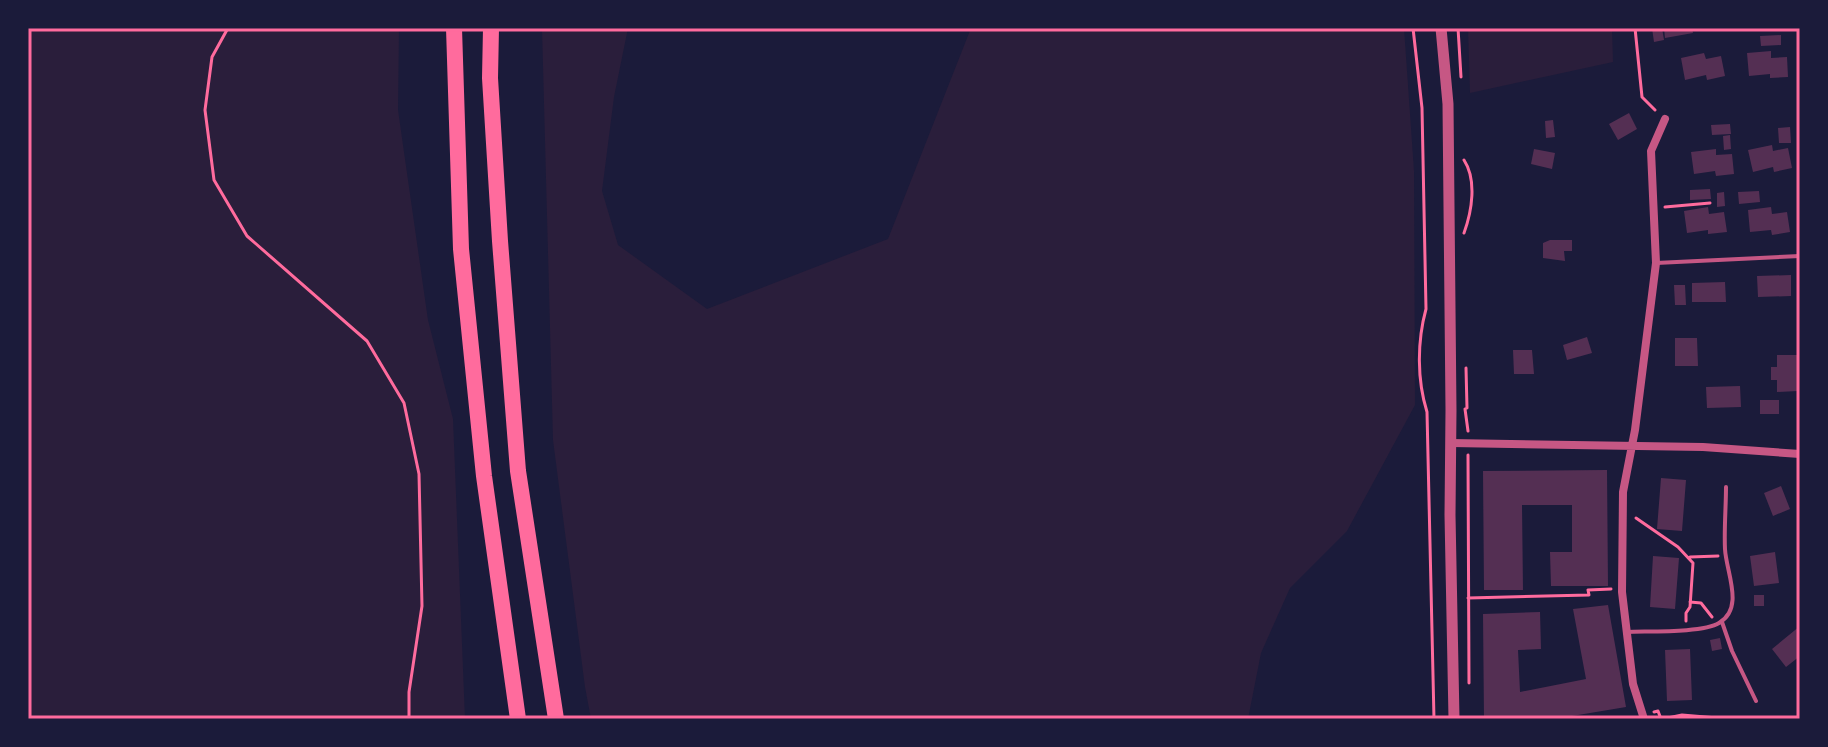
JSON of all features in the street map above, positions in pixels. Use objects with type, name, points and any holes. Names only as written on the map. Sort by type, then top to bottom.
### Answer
[{"type":"highway","points":[[454,28],[461,249],[484,476],[518,719]]},
{"type":"highway","points":[[491,28],[490,78],[498,211],[518,471],[556,719]]},
{"type":"street","points":[[1441,28],[1448,104],[1454,719]]},
{"type":"street","points":[[1644,719],[1633,684],[1622,592],[1623,492],[1656,263],[1651,151],[1665,119]]},
{"type":"street","points":[[1451,443],[1703,447],[1800,454]]},
{"type":"lane","points":[[1656,263],[1800,256]]},
{"type":"lane","points":[[1627,632],[1709,628],[1720,623],[1731,610],[1734,595],[1725,550],[1726,487]]},
{"type":"lane","points":[[1720,623],[1756,701]]},
{"type":"path","points":[[228,28],[212,57],[205,110],[214,180],[247,236],[367,341],[404,403],[419,474],[422,606],[409,692],[409,719]]},
{"type":"path","points":[[1413,28],[1422,108],[1426,309],[1420,331],[1421,393],[1427,412],[1434,719]]},
{"type":"path","points":[[1635,28],[1642,97],[1665,119]]},
{"type":"path","points":[[1653,208],[1710,203]]},
{"type":"path","points":[[1469,444],[1469,689]]},
{"type":"path","points":[[1623,509],[1678,547],[1693,563],[1686,629]]},
{"type":"path","points":[[1688,557],[1709,556]]},
{"type":"path","points":[[1468,598],[1589,595],[1588,590],[1615,589]]},
{"type":"path","points":[[1690,602],[1701,603],[1720,623]]},
{"type":"path","points":[[1663,719],[1682,715],[1729,719]]},
{"type":"path","points":[[577,719],[586,719]]},
{"type":"shaded area","points":[[28,28],[399,28],[398,110],[428,320],[453,419],[465,719],[28,719]]},
{"type":"shaded area","points":[[542,28],[628,28],[614,97],[602,191],[618,245],[707,309],[888,239],[971,28],[1404,28],[1414,171],[1415,405],[1347,531],[1290,588],[1261,653],[1248,719],[591,719],[553,440]]},
{"type":"shaded area","points":[[1468,28],[1612,28],[1613,62],[1470,93]]},
{"type":"building","points":[[1652,28],[1662,28],[1664,40],[1654,42]]},
{"type":"building","points":[[1664,28],[1692,28],[1693,33],[1665,38]]},
{"type":"building","points":[[1781,35],[1781,45],[1761,46],[1760,36]]},
{"type":"building","points":[[1771,51],[1771,58],[1787,57],[1788,77],[1770,78],[1770,74],[1749,76],[1747,53]]},
{"type":"building","points":[[1704,53],[1706,59],[1721,56],[1725,76],[1707,80],[1706,75],[1685,80],[1681,58]]},
{"type":"building","points":[[1629,113],[1637,129],[1618,140],[1609,124]]},
{"type":"building","points":[[1553,120],[1555,137],[1546,138],[1545,121]]},
{"type":"building","points":[[1730,124],[1731,134],[1712,135],[1711,125]]},
{"type":"building","points":[[1790,127],[1791,143],[1779,143],[1778,128]]},
{"type":"building","points":[[1730,135],[1731,149],[1724,150],[1723,136]]},
{"type":"building","points":[[1772,145],[1773,151],[1788,148],[1792,168],[1774,172],[1773,167],[1753,172],[1748,150]]},
{"type":"building","points":[[1534,149],[1555,153],[1552,169],[1531,164]]},
{"type":"building","points":[[1716,149],[1716,155],[1732,154],[1734,174],[1716,176],[1715,171],[1694,174],[1691,152]]},
{"type":"building","points":[[1710,189],[1711,199],[1690,200],[1690,190]]},
{"type":"building","points":[[1759,191],[1760,202],[1739,204],[1738,192]]},
{"type":"building","points":[[1724,192],[1725,206],[1717,207],[1717,193]]},
{"type":"building","points":[[1708,207],[1709,214],[1724,212],[1727,232],[1708,234],[1708,230],[1687,233],[1684,211]]},
{"type":"building","points":[[1771,207],[1772,214],[1787,212],[1790,232],[1772,235],[1771,230],[1750,232],[1748,210]]},
{"type":"building","points":[[1572,240],[1572,251],[1564,251],[1565,261],[1543,258],[1543,243]]},
{"type":"building","points":[[1791,275],[1791,296],[1758,297],[1757,276]]},
{"type":"building","points":[[1725,282],[1726,302],[1692,302],[1692,283]]},
{"type":"building","points":[[1674,285],[1685,285],[1686,305],[1675,305]]},
{"type":"building","points":[[1587,337],[1592,353],[1567,360],[1563,345]]},
{"type":"building","points":[[1675,338],[1697,338],[1698,366],[1675,366]]},
{"type":"building","points":[[1513,350],[1532,350],[1534,374],[1514,374]]},
{"type":"building","points":[[1777,355],[1798,355],[1798,391],[1777,392],[1777,380],[1771,380],[1771,367],[1777,367]]},
{"type":"building","points":[[1740,386],[1741,407],[1707,408],[1706,387]]},
{"type":"building","points":[[1760,400],[1779,400],[1779,414],[1760,414]]},
{"type":"building","points":[[1607,470],[1608,586],[1551,586],[1550,552],[1572,552],[1572,505],[1522,505],[1523,590],[1484,590],[1483,471]]},
{"type":"building","points":[[1661,478],[1686,480],[1682,531],[1657,529]]},
{"type":"building","points":[[1781,486],[1790,509],[1773,516],[1764,493]]},
{"type":"building","points":[[1775,552],[1779,583],[1754,586],[1750,556]]},
{"type":"building","points":[[1653,556],[1679,558],[1675,609],[1650,607]]},
{"type":"building","points":[[1754,595],[1764,595],[1764,606],[1754,606]]},
{"type":"building","points":[[1608,605],[1626,707],[1554,719],[1484,719],[1483,614],[1540,612],[1541,649],[1518,650],[1520,692],[1586,679],[1573,609]]},
{"type":"building","points":[[1800,626],[1800,656],[1786,667],[1772,649]]},
{"type":"building","points":[[1720,638],[1722,649],[1712,651],[1710,640]]},
{"type":"building","points":[[1690,649],[1692,700],[1667,701],[1665,650]]}]
